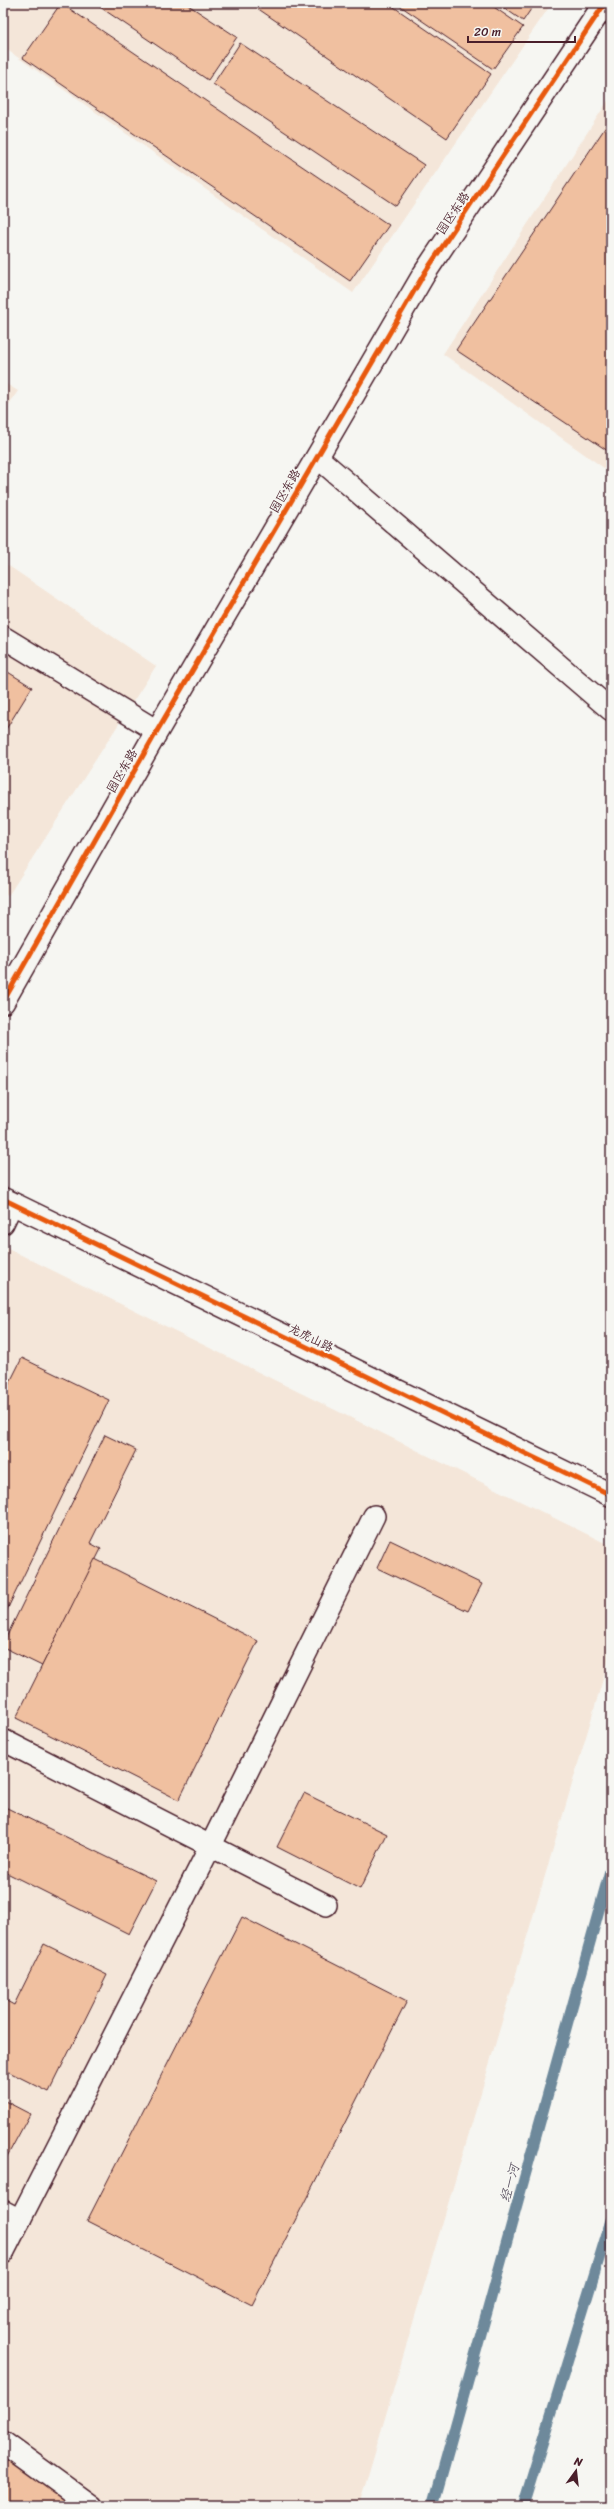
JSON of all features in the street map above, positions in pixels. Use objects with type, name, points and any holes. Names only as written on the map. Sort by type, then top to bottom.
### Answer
[{"type":"street","name":"园区东路","points":[[3,1002],[157,731],[424,274],[605,3]]},
{"type":"street","name":"龙虎山路","points":[[6,1209],[611,1496]]},
{"type":"lane","points":[[317,457],[611,710]]},
{"type":"lane","points":[[3,637],[157,731]]},
{"type":"lane","points":[[3,2253],[12,2216],[210,1847],[374,1516]]},
{"type":"lane","points":[[3,1740],[326,1905]]},
{"type":"lane","points":[[3,2442],[91,2506]]},
{"type":"shaded area","points":[[3,3],[552,3],[353,293],[3,47]]},
{"type":"shaded area","points":[[611,96],[611,473],[443,354]]},
{"type":"shaded area","points":[[3,382],[18,391],[3,413]]},
{"type":"shaded area","points":[[3,562],[156,666],[8,896],[3,893]]},
{"type":"shaded area","points":[[3,1246],[611,1546],[611,1652],[359,2506],[3,2506]]},
{"type":"building","points":[[61,3],[389,225],[350,281],[23,58]]},
{"type":"building","points":[[94,3],[185,3],[237,37],[208,80]]},
{"type":"building","points":[[260,3],[388,3],[491,74],[447,138],[257,8]]},
{"type":"building","points":[[396,3],[488,3],[523,27],[493,69]]},
{"type":"building","points":[[497,3],[535,3],[523,21]]},
{"type":"building","points":[[240,43],[424,165],[396,206],[213,84]]},
{"type":"building","points":[[611,119],[611,453],[456,350]]},
{"type":"building","points":[[3,669],[32,687],[3,734]]},
{"type":"building","points":[[22,1358],[109,1400],[3,1618],[3,1396]]},
{"type":"building","points":[[105,1435],[136,1450],[90,1543],[101,1549],[42,1666],[3,1647],[3,1644]]},
{"type":"building","points":[[390,1540],[482,1584],[468,1611],[377,1568]]},
{"type":"building","points":[[95,1559],[258,1641],[179,1800],[16,1718]]},
{"type":"building","points":[[304,1793],[387,1834],[360,1889],[277,1847]]},
{"type":"building","points":[[3,1806],[156,1881],[129,1934],[3,1871]]},
{"type":"building","points":[[242,1917],[407,2001],[252,2305],[87,2221]]},
{"type":"building","points":[[44,1944],[107,1975],[49,2092],[3,2069],[3,1999],[14,2005]]},
{"type":"building","points":[[3,2100],[30,2114],[3,2164]]},
{"type":"building","points":[[3,2453],[76,2506],[3,2506]]},
{"type":"waterway","name":"经一河","points":[[433,2506],[611,1867]]},
{"type":"waterway","name":"经一河","points":[[523,2506],[611,2220]]},
{"type":"cycle path","points":[[3,1002],[157,731],[424,274],[605,3]]},
{"type":"cycle path","points":[[3,1199],[611,1495]]}]
